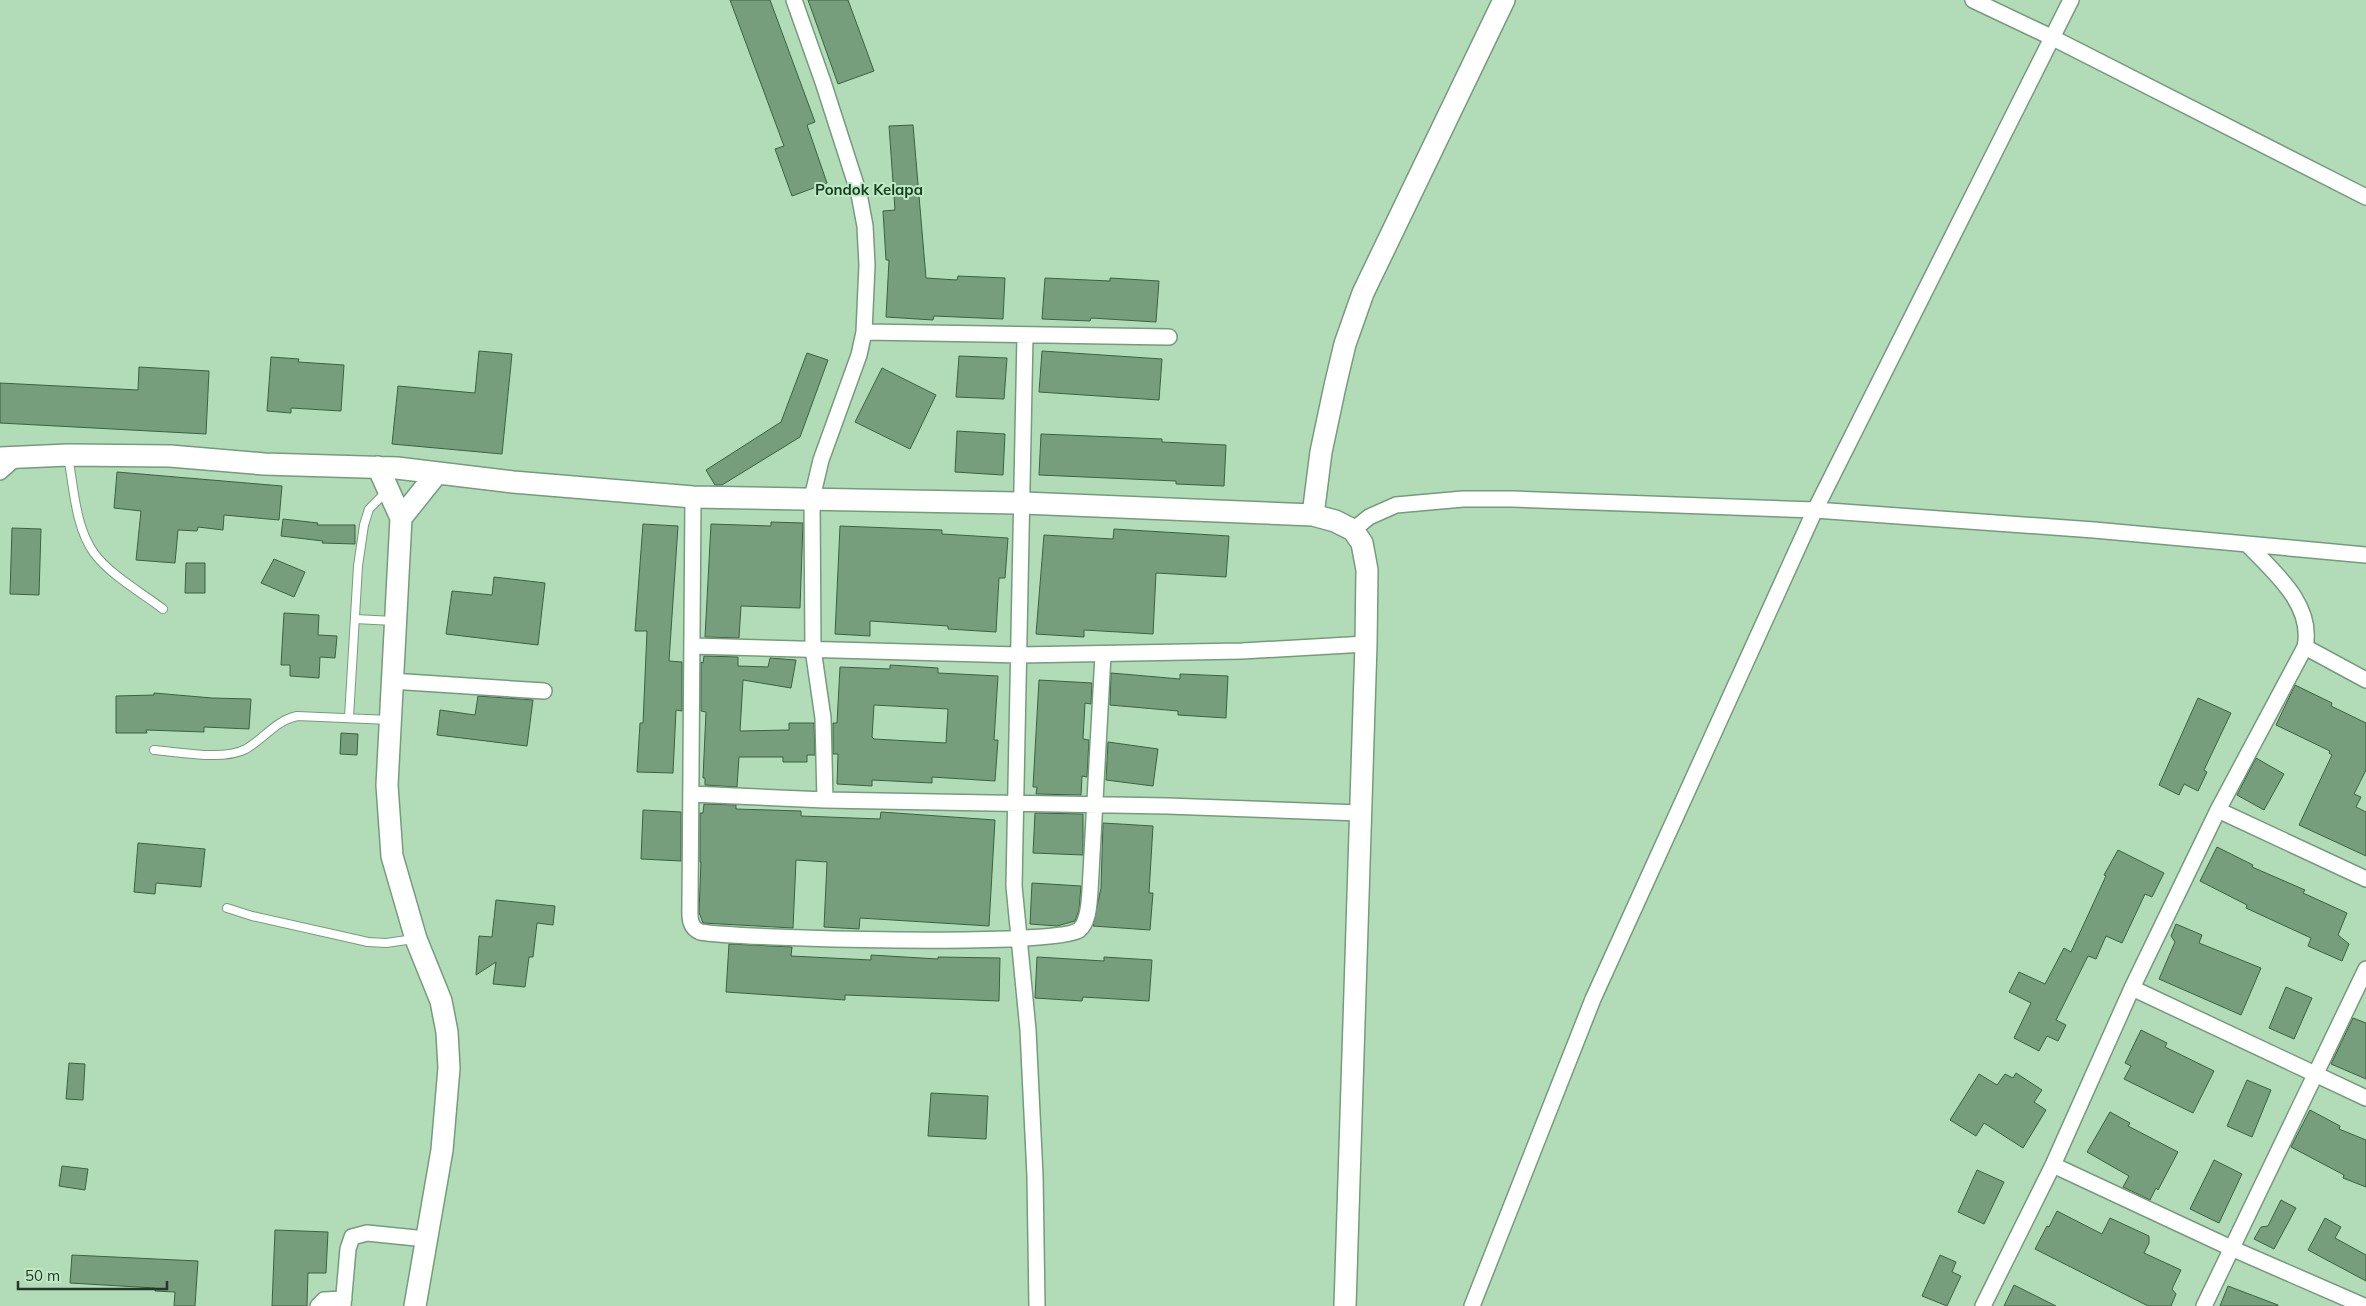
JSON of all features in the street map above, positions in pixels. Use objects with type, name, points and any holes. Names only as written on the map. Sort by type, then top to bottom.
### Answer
[{"type":"street","points":[[794,0],[859,194],[865,226],[867,264],[864,332],[856,364],[821,460],[812,498],[813,650],[823,718],[826,800]]},
{"type":"street","points":[[1313,515],[1321,452],[1335,386],[1345,344],[1363,293],[1504,0]]},
{"type":"street","points":[[1973,0],[2053,38],[2366,197]]},
{"type":"street","points":[[1472,1306],[1593,998],[1815,510],[2071,0]]},
{"type":"street","points":[[864,332],[1169,337]]},
{"type":"street","points":[[1025,335],[1014,886],[1028,1030],[1035,1176],[1037,1306]]},
{"type":"street","points":[[0,472],[9,458],[68,455],[170,456],[264,464],[378,467],[603,490],[693,497],[1023,503],[1313,515],[1335,521],[1353,530],[1359,535],[1365,552],[1366,644],[1345,1306]]},
{"type":"street","points":[[378,467],[401,518],[394,621],[387,785],[392,856],[416,939],[440,1001],[448,1032],[449,1068],[442,1150],[415,1306]]},
{"type":"street","points":[[401,518],[437,472]]},
{"type":"street","points":[[693,497],[690,904],[691,924],[696,930],[718,934],[774,937],[963,940],[1066,935],[1078,931],[1083,926],[1088,911],[1103,655]]},
{"type":"street","points":[[1353,530],[1368,517],[1396,505],[1462,499],[1815,510],[2094,530],[2366,555]]},
{"type":"street","points":[[1983,1306],[2052,1165],[2132,988],[2218,810],[2304,646],[2307,628],[2288,585],[2248,545]]},
{"type":"street","points":[[692,646],[1019,655],[1103,655],[1242,652],[1366,644]]},
{"type":"street","points":[[2304,646],[2366,680]]},
{"type":"street","points":[[391,681],[544,692]]},
{"type":"street","points":[[691,794],[826,800],[1095,804],[1360,813]]},
{"type":"street","points":[[2218,810],[2366,879]]},
{"type":"street","points":[[2204,1306],[2366,970]]},
{"type":"street","points":[[2132,988],[2366,1098]]},
{"type":"street","points":[[2052,1165],[2231,1248],[2364,1306]]},
{"type":"street","points":[[318,1306],[324,1300],[343,1303],[349,1242],[354,1235],[367,1233],[426,1239]]},
{"type":"lane","points":[[68,455],[85,537],[94,554],[106,566],[163,609]]},
{"type":"lane","points":[[349,717],[358,566],[366,515],[373,504],[388,490]]},
{"type":"lane","points":[[355,619],[394,621]]},
{"type":"lane","points":[[154,750],[222,755],[236,753],[255,744],[284,719],[297,716],[390,720]]},
{"type":"lane","points":[[227,908],[252,916],[368,942],[386,943],[416,939]]},
{"type":"building","points":[[730,0],[770,0],[815,122],[807,125],[827,183],[792,196],[775,149],[784,146]]},
{"type":"building","points":[[808,0],[848,0],[874,71],[838,84]]},
{"type":"building","points":[[913,125],[926,278],[957,280],[958,276],[1005,278],[1003,319],[934,316],[933,320],[886,317],[889,260],[886,260],[883,211],[895,210],[889,126]]},
{"type":"building","points":[[1045,278],[1110,281],[1110,278],[1159,281],[1156,322],[1091,318],[1090,321],[1042,319]]},
{"type":"building","points":[[479,351],[512,354],[502,454],[392,444],[398,386],[475,393]]},
{"type":"building","points":[[1042,351],[1162,359],[1159,400],[1039,392]]},
{"type":"building","points":[[807,353],[828,360],[800,437],[722,485],[715,485],[706,470],[781,422]]},
{"type":"building","points":[[959,356],[1007,358],[1004,399],[956,397]]},
{"type":"building","points":[[271,357],[299,359],[298,362],[344,365],[341,411],[291,408],[291,413],[267,411]]},
{"type":"building","points":[[139,367],[209,371],[206,434],[0,423],[0,383],[138,390]]},
{"type":"building","points":[[882,368],[936,395],[910,449],[855,422]]},
{"type":"building","points":[[957,431],[1005,434],[1003,475],[955,472]]},
{"type":"building","points":[[1041,434],[1162,439],[1162,442],[1226,445],[1224,486],[1176,484],[1176,481],[1039,475]]},
{"type":"building","points":[[117,472],[282,486],[279,520],[224,515],[223,530],[198,527],[197,531],[178,530],[175,563],[136,560],[141,511],[114,508]]},
{"type":"building","points":[[283,519],[318,523],[317,525],[355,525],[355,544],[322,543],[323,541],[281,536]]},
{"type":"building","points":[[771,522],[803,523],[800,608],[741,606],[739,638],[705,637],[711,524],[771,526]]},
{"type":"building","points":[[643,524],[678,526],[669,661],[682,662],[682,711],[676,710],[673,773],[637,772],[640,723],[643,723],[647,631],[635,631]]},
{"type":"building","points":[[840,526],[942,530],[942,534],[1008,538],[1005,578],[999,578],[996,632],[948,629],[948,626],[870,621],[870,636],[835,634]]},
{"type":"building","points":[[12,528],[41,529],[39,595],[10,594]]},
{"type":"building","points":[[1114,529],[1229,536],[1226,577],[1156,573],[1153,634],[1084,630],[1084,637],[1036,634],[1044,535],[1113,539]]},
{"type":"building","points":[[274,559],[305,572],[294,597],[261,583]]},
{"type":"building","points":[[186,563],[205,563],[205,593],[185,593]]},
{"type":"building","points":[[494,577],[545,583],[538,645],[446,634],[452,591],[492,595]]},
{"type":"building","points":[[284,613],[319,615],[318,635],[337,636],[335,658],[320,657],[319,678],[290,676],[290,665],[281,665]]},
{"type":"building","points":[[704,656],[738,657],[738,666],[768,667],[770,658],[796,660],[791,688],[743,680],[740,731],[789,730],[789,723],[814,723],[815,755],[807,755],[807,762],[783,762],[783,757],[739,757],[737,787],[705,785],[705,778],[703,778],[706,712],[701,711],[701,662],[703,663]]},
{"type":"building","points":[[890,665],[938,668],[938,673],[998,676],[994,740],[998,740],[995,781],[932,777],[932,783],[872,780],[872,786],[837,784],[838,754],[833,754],[833,723],[837,723],[840,667],[890,669]],"holes":[[[874,705],[948,709],[946,743],[874,739],[872,737]]]},
{"type":"building","points":[[1111,673],[1180,679],[1180,674],[1228,676],[1226,718],[1178,715],[1178,711],[1110,705]]},
{"type":"building","points":[[1039,680],[1092,683],[1091,704],[1085,703],[1083,739],[1089,740],[1087,777],[1082,776],[1081,795],[1036,794],[1037,787],[1033,787]]},
{"type":"building","points":[[2295,685],[2332,703],[2331,706],[2366,723],[2366,770],[2354,794],[2361,797],[2356,807],[2366,812],[2366,856],[2299,825],[2332,755],[2329,753],[2330,751],[2276,725]]},
{"type":"building","points":[[154,693],[251,699],[249,729],[204,727],[204,732],[146,730],[147,733],[116,733],[116,696],[154,695]]},
{"type":"building","points":[[478,696],[533,700],[527,746],[437,735],[440,710],[475,715]]},
{"type":"building","points":[[2198,698],[2231,713],[2204,770],[2207,772],[2198,791],[2184,784],[2179,795],[2159,785]]},
{"type":"building","points":[[341,733],[358,734],[357,755],[340,754]]},
{"type":"building","points":[[1108,742],[1158,749],[1153,786],[1106,780]]},
{"type":"building","points":[[2256,758],[2284,774],[2264,810],[2237,795]]},
{"type":"building","points":[[704,804],[736,805],[736,809],[801,811],[801,816],[880,819],[881,812],[995,820],[989,926],[860,918],[859,929],[824,927],[827,862],[796,860],[793,928],[703,923],[699,912],[700,813],[703,813]]},
{"type":"building","points":[[643,810],[681,812],[681,861],[641,859]]},
{"type":"building","points":[[1035,813],[1083,814],[1083,855],[1033,853]]},
{"type":"building","points":[[1103,823],[1153,826],[1149,893],[1153,893],[1150,930],[1093,926],[1101,888]]},
{"type":"building","points":[[138,843],[205,849],[201,887],[156,883],[155,894],[134,892]]},
{"type":"building","points":[[2217,847],[2253,865],[2252,867],[2305,890],[2303,893],[2347,913],[2338,935],[2349,944],[2342,961],[2308,946],[2311,938],[2246,908],[2247,905],[2200,881]]},
{"type":"building","points":[[2118,850],[2164,873],[2152,897],[2145,894],[2122,943],[2106,936],[2096,959],[2088,956],[2056,1020],[2066,1025],[2058,1041],[2047,1036],[2039,1051],[2014,1038],[2031,1003],[2009,992],[2019,972],[2045,984],[2064,948],[2071,952],[2106,876],[2104,875]]},
{"type":"building","points":[[1032,883],[1081,886],[1079,910],[1075,921],[1057,926],[1030,924]]},
{"type":"building","points":[[496,900],[555,906],[553,925],[537,923],[533,957],[529,957],[525,987],[493,984],[496,962],[476,975],[479,936],[492,937]]},
{"type":"building","points":[[2176,924],[2202,935],[2199,943],[2261,968],[2241,1015],[2159,979],[2175,942],[2171,936]]},
{"type":"building","points":[[729,944],[792,947],[791,956],[871,960],[871,955],[938,959],[938,957],[1000,958],[999,1001],[845,995],[845,1000],[726,992]]},
{"type":"building","points":[[1037,957],[1104,961],[1104,957],[1152,960],[1149,1001],[1083,997],[1082,1001],[1035,998]]},
{"type":"building","points":[[2286,987],[2312,998],[2294,1039],[2269,1028]]},
{"type":"building","points":[[2353,1018],[2366,1023],[2366,1079],[2331,1064]]},
{"type":"building","points":[[2141,1030],[2167,1043],[2165,1047],[2214,1071],[2193,1113],[2124,1079],[2131,1066],[2125,1063]]},
{"type":"building","points":[[69,1063],[85,1064],[83,1100],[66,1099]]},
{"type":"building","points":[[2016,1073],[2042,1090],[2034,1102],[2046,1110],[2023,1148],[1984,1123],[1976,1136],[1950,1120],[1979,1074],[1997,1085],[2005,1074],[2013,1078]]},
{"type":"building","points":[[2247,1080],[2271,1090],[2252,1137],[2227,1126]]},
{"type":"building","points":[[931,1093],[988,1096],[986,1139],[928,1136]]},
{"type":"building","points":[[2310,1110],[2340,1126],[2339,1129],[2366,1140],[2366,1187],[2343,1178],[2344,1175],[2291,1147]]},
{"type":"building","points":[[2110,1112],[2130,1123],[2128,1126],[2178,1152],[2158,1190],[2156,1188],[2150,1200],[2123,1187],[2129,1176],[2087,1152]]},
{"type":"building","points":[[2214,1160],[2242,1174],[2219,1223],[2190,1209]]},
{"type":"building","points":[[62,1166],[88,1169],[85,1190],[59,1186]]},
{"type":"building","points":[[1977,1170],[2004,1182],[1984,1224],[1958,1212]]},
{"type":"building","points":[[2281,1200],[2296,1208],[2274,1249],[2254,1239],[2261,1227],[2268,1226]]},
{"type":"building","points":[[2057,1211],[2102,1234],[2110,1218],[2149,1236],[2149,1243],[2144,1253],[2181,1270],[2172,1289],[2176,1294],[2171,1306],[2148,1306],[2035,1249]]},
{"type":"building","points":[[2325,1218],[2341,1227],[2335,1238],[2366,1255],[2366,1281],[2308,1250]]},
{"type":"building","points":[[275,1230],[328,1232],[326,1273],[308,1273],[307,1306],[272,1306]]},
{"type":"building","points":[[72,1255],[198,1261],[195,1306],[174,1306],[175,1292],[155,1291],[155,1288],[70,1283]]},
{"type":"building","points":[[1940,1255],[1956,1262],[1952,1272],[1961,1276],[1947,1306],[1922,1296]]},
{"type":"building","points":[[2014,1285],[2056,1306],[2004,1306]]},
{"type":"building","points":[[2228,1286],[2278,1305],[2278,1306],[2220,1306]]},
{"type":"district","name":"Pondok Kelapa","points":[[869,189]]}]
